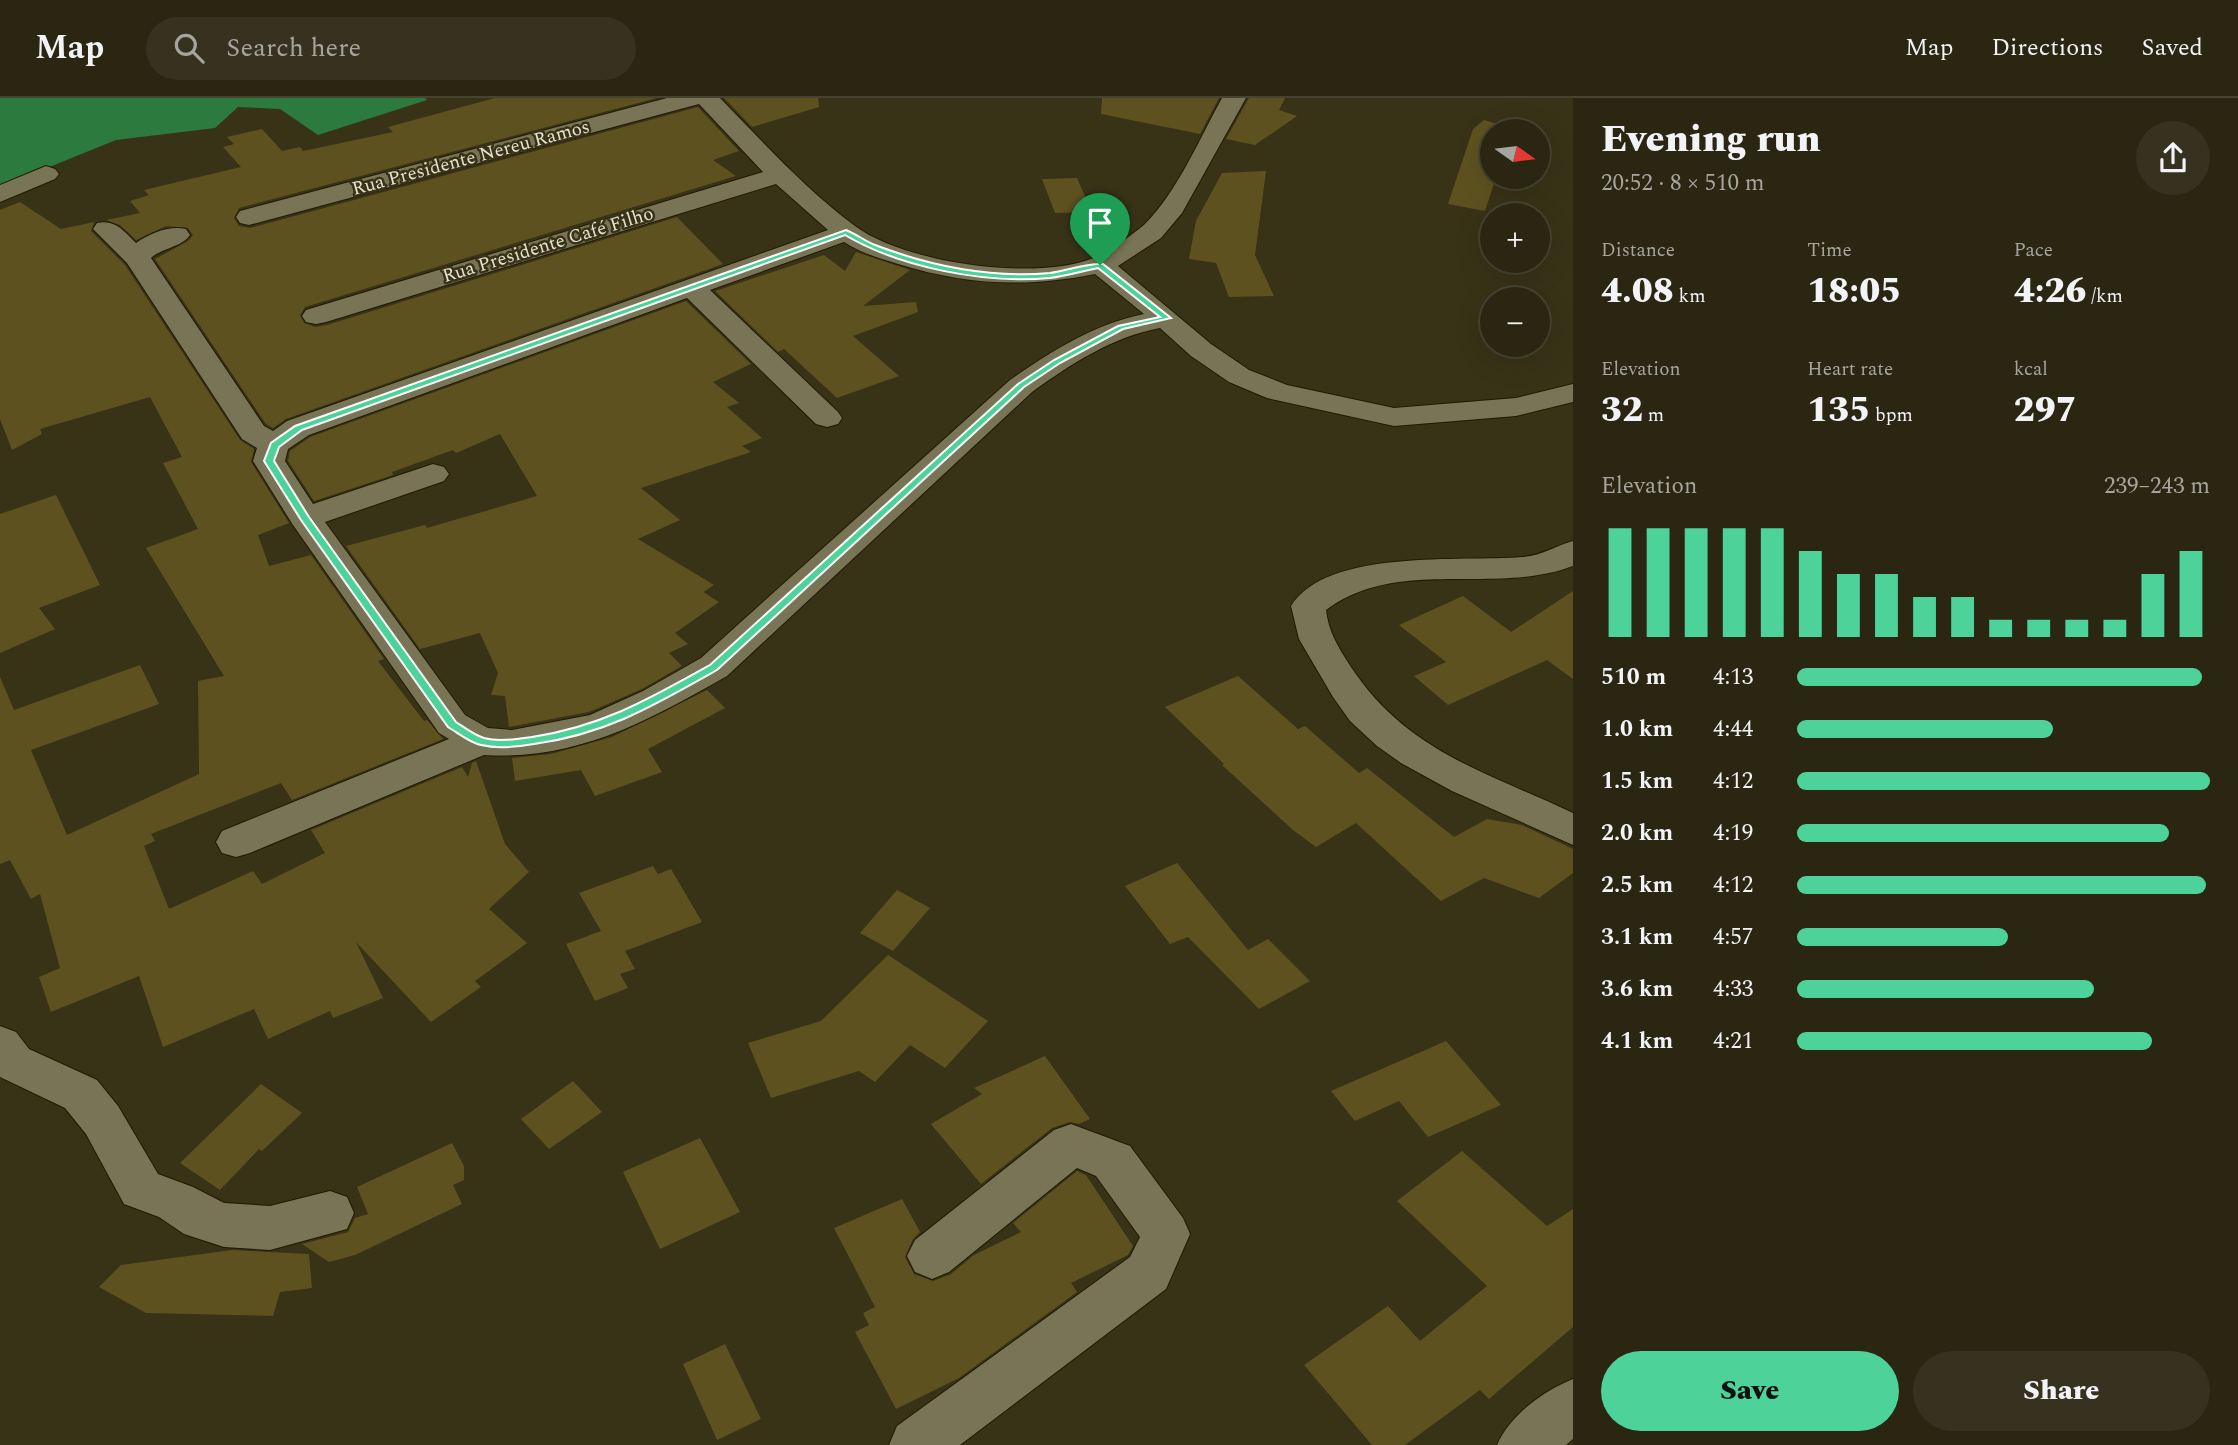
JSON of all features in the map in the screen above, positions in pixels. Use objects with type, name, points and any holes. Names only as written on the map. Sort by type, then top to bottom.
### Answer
[{"type":"street","name":"Rua Presidente Nereu Ramos","points":[[249,217],[694,98]]},
{"type":"street","points":[[707,98],[780,175],[846,232],[869,246],[933,266],[980,275],[1050,275],[1100,265],[1152,232],[1173,208],[1234,98]]},
{"type":"street","points":[[0,194],[46,174]]},
{"type":"street","name":"Rua Presidente Café Filho","points":[[316,316],[780,175]]},
{"type":"street","points":[[106,229],[136,258],[253,432],[274,445]]},
{"type":"street","points":[[481,741],[452,724],[305,518],[269,461],[274,445],[298,428],[846,232]]},
{"type":"street","points":[[136,258],[144,248],[154,242],[177,235]]},
{"type":"street","points":[[1100,265],[1202,350],[1239,376],[1278,392],[1394,417],[1516,407],[1573,393]]},
{"type":"street","points":[[692,288],[827,418]]},
{"type":"street","points":[[236,842],[481,741],[512,743],[600,726],[656,700],[713,667],[1021,386],[1057,361],[1121,327],[1166,318]]},
{"type":"street","points":[[305,518],[433,474]]},
{"type":"street","points":[[1573,552],[1559,561],[1544,565],[1512,569],[1415,570],[1348,582],[1321,594],[1308,606],[1309,621],[1315,639],[1337,674],[1366,716],[1399,744],[1441,770],[1573,830]]},
{"type":"street","points":[[0,1045],[13,1062],[81,1094],[102,1120],[141,1189],[176,1202],[201,1218],[224,1225],[270,1228],[330,1213]]},
{"type":"street","points":[[916,1445],[1148,1273],[1166,1234],[1113,1161],[1071,1145],[932,1256]]},
{"type":"street","points":[[1524,1445],[1573,1405]]},
{"type":"green space","points":[[0,98],[427,100],[318,135],[280,109],[238,107],[215,128],[116,140],[0,187]]},
{"type":"building","points":[[495,98],[657,98],[239,208],[234,218],[239,226],[250,228],[698,107],[739,151],[713,160],[736,176],[305,307],[300,315],[304,323],[315,327],[327,325],[677,217],[723,264],[286,419],[273,428],[266,424],[155,259],[188,241],[193,235],[188,228],[166,226],[136,240],[120,225],[106,220],[140,213],[130,201],[149,195],[144,190],[241,167],[223,147],[234,144],[227,137],[262,129],[282,151],[300,147],[303,151],[393,132],[388,127]]},
{"type":"building","points":[[724,98],[818,98],[819,107],[752,127]]},
{"type":"building","points":[[1102,98],[1219,98],[1200,134],[1101,114]]},
{"type":"building","points":[[1249,98],[1285,98],[1279,110],[1297,116],[1255,145],[1226,139]]},
{"type":"building","points":[[1480,123],[1480,189],[1492,189],[1488,203],[1480,203],[1480,210],[1448,204],[1473,129]]},
{"type":"building","points":[[1266,171],[1255,255],[1274,296],[1229,297],[1216,263],[1189,259],[1196,221],[1222,173]]},
{"type":"building","points":[[1077,178],[1092,212],[1055,213],[1042,179]]},
{"type":"building","points":[[20,202],[61,229],[94,222],[91,231],[125,265],[240,440],[254,449],[251,462],[289,523],[258,535],[269,566],[311,555],[384,659],[378,661],[424,721],[427,720],[443,739],[292,800],[281,783],[151,834],[155,841],[144,846],[169,909],[253,871],[262,884],[325,853],[311,830],[462,767],[468,777],[472,763],[476,761],[505,844],[529,872],[489,909],[527,943],[475,981],[481,987],[431,1022],[356,942],[383,998],[333,1018],[330,1011],[268,1039],[254,1009],[163,1047],[139,976],[51,1012],[39,977],[60,968],[40,894],[31,899],[10,860],[0,864],[0,677],[14,710],[140,665],[159,704],[31,750],[67,835],[199,774],[198,681],[224,676],[146,548],[198,529],[163,463],[182,457],[150,397],[40,429],[42,434],[12,450],[0,419],[0,210]]},
{"type":"building","points":[[856,252],[910,270],[863,306],[916,302],[918,312],[853,336],[899,376],[837,398],[784,349],[778,352],[715,291],[824,255],[845,271]]},
{"type":"building","points":[[686,301],[751,364],[713,382],[739,403],[727,407],[762,438],[742,446],[751,452],[641,488],[680,520],[638,539],[714,585],[703,592],[719,602],[675,633],[688,644],[669,653],[682,666],[642,689],[589,712],[509,727],[505,696],[491,695],[498,673],[480,633],[420,649],[346,546],[425,525],[427,528],[537,496],[500,434],[456,453],[453,450],[392,472],[393,475],[314,501],[288,461],[290,451],[310,437]]},
{"type":"building","points":[[56,495],[100,585],[39,608],[55,629],[0,653],[0,514]]},
{"type":"building","points":[[1573,591],[1573,679],[1547,660],[1448,705],[1414,676],[1446,662],[1399,625],[1463,596],[1511,632]]},
{"type":"building","points":[[1238,676],[1298,729],[1305,726],[1359,773],[1367,768],[1454,837],[1487,819],[1522,825],[1573,849],[1573,873],[1539,898],[1484,878],[1441,901],[1356,823],[1316,847],[1293,830],[1222,765],[1224,764],[1165,707]]},
{"type":"building","points":[[707,690],[725,708],[648,749],[662,772],[595,796],[581,770],[515,781],[512,758],[551,754],[612,737]]},
{"type":"building","points":[[1177,863],[1248,950],[1268,939],[1310,981],[1259,1009],[1188,937],[1170,944],[1125,886]]},
{"type":"building","points":[[653,866],[658,874],[671,869],[702,922],[625,951],[635,969],[620,974],[628,988],[595,1001],[566,944],[601,931],[579,893]]},
{"type":"building","points":[[897,890],[930,908],[893,951],[860,933]]},
{"type":"building","points":[[888,955],[988,1021],[945,1068],[910,1045],[875,1082],[859,1071],[771,1098],[748,1043],[821,1021]]},
{"type":"building","points":[[1446,1041],[1501,1105],[1428,1137],[1399,1101],[1355,1121],[1331,1091]]},
{"type":"building","points":[[1045,1056],[1090,1119],[1079,1124],[1070,1122],[1052,1128],[981,1184],[931,1124],[982,1094],[974,1088]]},
{"type":"building","points":[[573,1081],[602,1112],[549,1149],[521,1119]]},
{"type":"building","points":[[261,1084],[302,1113],[262,1151],[259,1149],[220,1190],[180,1163]]},
{"type":"building","points":[[700,1138],[740,1212],[660,1249],[623,1172]]},
{"type":"building","points":[[452,1143],[464,1166],[464,1180],[453,1185],[462,1204],[355,1255],[329,1262],[302,1244],[348,1232],[355,1218],[368,1214],[357,1187]]},
{"type":"building","points":[[1462,1151],[1547,1226],[1573,1209],[1573,1327],[1489,1399],[1480,1390],[1405,1445],[1372,1445],[1304,1365],[1388,1306],[1420,1341],[1487,1286],[1397,1201]]},
{"type":"building","points":[[1077,1171],[1086,1175],[1133,1246],[1128,1255],[1071,1283],[1077,1292],[959,1378],[896,1409],[855,1332],[869,1325],[863,1313],[875,1307],[834,1228],[902,1199],[920,1232],[913,1239],[905,1257],[914,1274],[933,1281],[951,1274],[974,1255],[1021,1232],[1013,1223]]},
{"type":"building","points":[[232,1250],[309,1254],[312,1288],[280,1292],[273,1316],[146,1313],[99,1287],[121,1265]]},
{"type":"building","points":[[725,1344],[761,1419],[717,1440],[683,1364]]},
{"type":"route","points":[[846,232],[869,246],[933,266],[980,275],[1050,275],[1100,265],[1166,318],[1121,327],[1057,361],[1021,386],[753,634],[713,667],[656,700],[600,726],[512,743],[481,741],[452,724],[305,518],[269,461],[274,445],[298,428],[846,232]]}]
